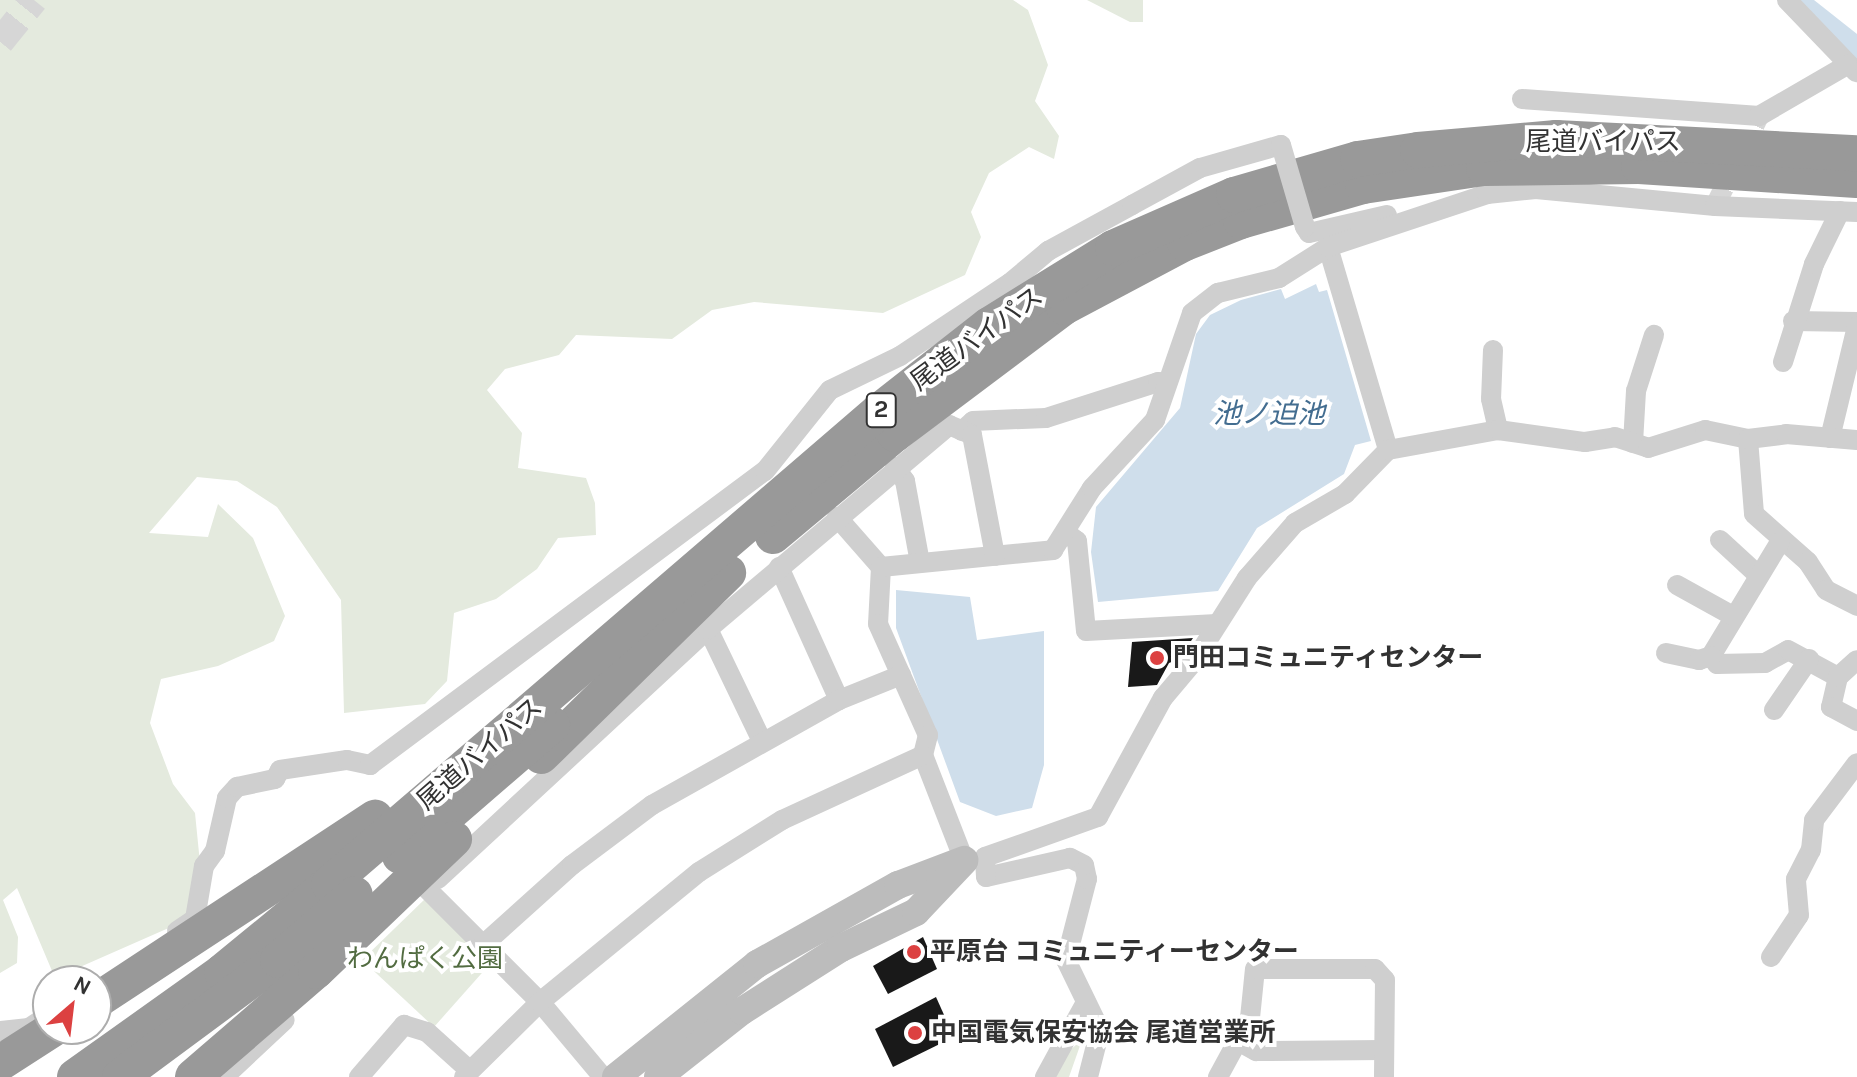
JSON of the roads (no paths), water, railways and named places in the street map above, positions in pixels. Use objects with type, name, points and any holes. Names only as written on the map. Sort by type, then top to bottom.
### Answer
[{"type":"highway","name":"尾道バイパス","points":[[75,1077],[222,972],[878,412],[989,325],[1087,263],[1174,218],[1299,174],[1358,159],[1484,143],[1641,139],[1857,153]]},
{"type":"highway","name":"尾道バイパス","points":[[120,1077],[278,960],[728,573],[895,434],[1064,307],[1185,243],[1241,221],[1363,186],[1484,168],[1639,166],[1851,201]]},
{"type":"highway","points":[[193,1077],[316,971],[728,573]]},
{"type":"highway","points":[[112,991],[344,840],[557,689]]},
{"type":"highway","points":[[0,1063],[32,1042]]},
{"type":"street","points":[[1522,99],[1759,116],[1852,69],[1787,0]]},
{"type":"street","points":[[112,973],[195,919],[204,866],[215,851],[227,798],[237,787],[275,779],[280,770],[347,760],[370,765],[765,471],[830,390],[900,356],[1048,251],[1200,168],[1281,145],[1309,233],[1434,203],[1440,208]]},
{"type":"street","points":[[881,567],[1053,550],[1092,488],[1155,420],[1192,313],[1218,293],[1279,278],[1328,247],[1487,194],[1536,189],[1715,206],[1851,201],[1793,321],[1783,362]]},
{"type":"street","points":[[1328,247],[1388,450]]},
{"type":"street","points":[[1793,321],[1857,324],[1830,438]]},
{"type":"street","points":[[1633,443],[1636,391],[1654,335]]},
{"type":"street","points":[[1493,350],[1491,399],[1498,430]]},
{"type":"street","points":[[962,431],[973,421],[1046,418],[1158,382],[1167,384]]},
{"type":"street","points":[[224,1077],[708,629],[895,467],[949,425],[972,435],[995,556]]},
{"type":"street","points":[[1088,1077],[1100,1030],[1066,960],[1087,879],[1084,865],[1070,858],[986,877],[985,857],[1098,817],[1163,698],[1247,578],[1295,523],[1345,494],[1388,450],[1431,446],[1498,430],[1585,442],[1615,437],[1648,448],[1705,430],[1748,439],[1786,434],[1857,440]]},
{"type":"street","points":[[1748,439],[1754,514],[1780,542],[1808,562],[1826,590],[1857,606]]},
{"type":"street","points":[[895,467],[905,481],[920,563]]},
{"type":"street","points":[[837,517],[881,567],[878,624],[928,735],[923,755],[964,860]]},
{"type":"street","points":[[1065,532],[1077,541],[1086,631],[1217,624]]},
{"type":"street","points":[[1720,540],[1759,576]]},
{"type":"street","points":[[1666,653],[1699,660],[1711,656],[1780,542]]},
{"type":"street","points":[[779,567],[839,700]]},
{"type":"street","points":[[1677,585],[1733,616]]},
{"type":"street","points":[[708,629],[762,741]]},
{"type":"street","points":[[1711,656],[1717,664],[1765,663],[1788,650],[1838,677]]},
{"type":"street","points":[[1774,710],[1809,659]]},
{"type":"street","points":[[1857,660],[1838,677],[1831,707],[1857,721]]},
{"type":"street","points":[[483,945],[572,865],[652,805],[839,700],[901,675]]},
{"type":"street","points":[[359,1077],[404,1025],[427,1032],[467,1074],[540,1002],[699,872],[782,820],[923,755]]},
{"type":"street","points":[[1771,957],[1799,915],[1796,879],[1811,850],[1814,820],[1857,763]]},
{"type":"street","points":[[616,1077],[757,964],[898,885],[964,860]]},
{"type":"street","points":[[658,1077],[742,1011],[841,948],[916,912],[964,860]]},
{"type":"street","points":[[898,885],[916,912]]},
{"type":"street","points":[[427,889],[540,1002],[603,1077]]},
{"type":"street","points":[[1218,1077],[1250,1018],[1255,969],[1375,969],[1385,980],[1384,1077]]},
{"type":"street","points":[[1045,1077],[1086,1002]]},
{"type":"street","points":[[0,1031],[32,1026]]},
{"type":"street","points":[[1238,1041],[1256,1051],[1384,1050]]},
{"type":"water","points":[[1796,0],[1814,0],[1857,34],[1857,61]]},
{"type":"water","name":"池ノ迫池","points":[[1316,284],[1319,292],[1327,290],[1371,441],[1355,445],[1344,474],[1257,528],[1218,591],[1098,602],[1091,552],[1096,507],[1180,408],[1196,334],[1210,315],[1241,300],[1281,289],[1285,299]]},
{"type":"water","points":[[896,590],[970,597],[977,640],[1044,631],[1044,765],[1032,808],[996,816],[960,802],[896,628]]},
{"type":"tunnel","points":[[0,42],[34,0]]},
{"type":"tunnel","points":[[1715,206],[1759,116]]},
{"type":"place","name":"門田コミュニティセンター","points":[[1157,658]]},
{"type":"place","name":"平原台 コミュニティーセンター","points":[[914,952]]},
{"type":"place","name":"中国電気保安協会 尾道営業所","points":[[915,1033]]},
{"type":"park label","name":"わんぱく公園","points":[[425,959]]}]
